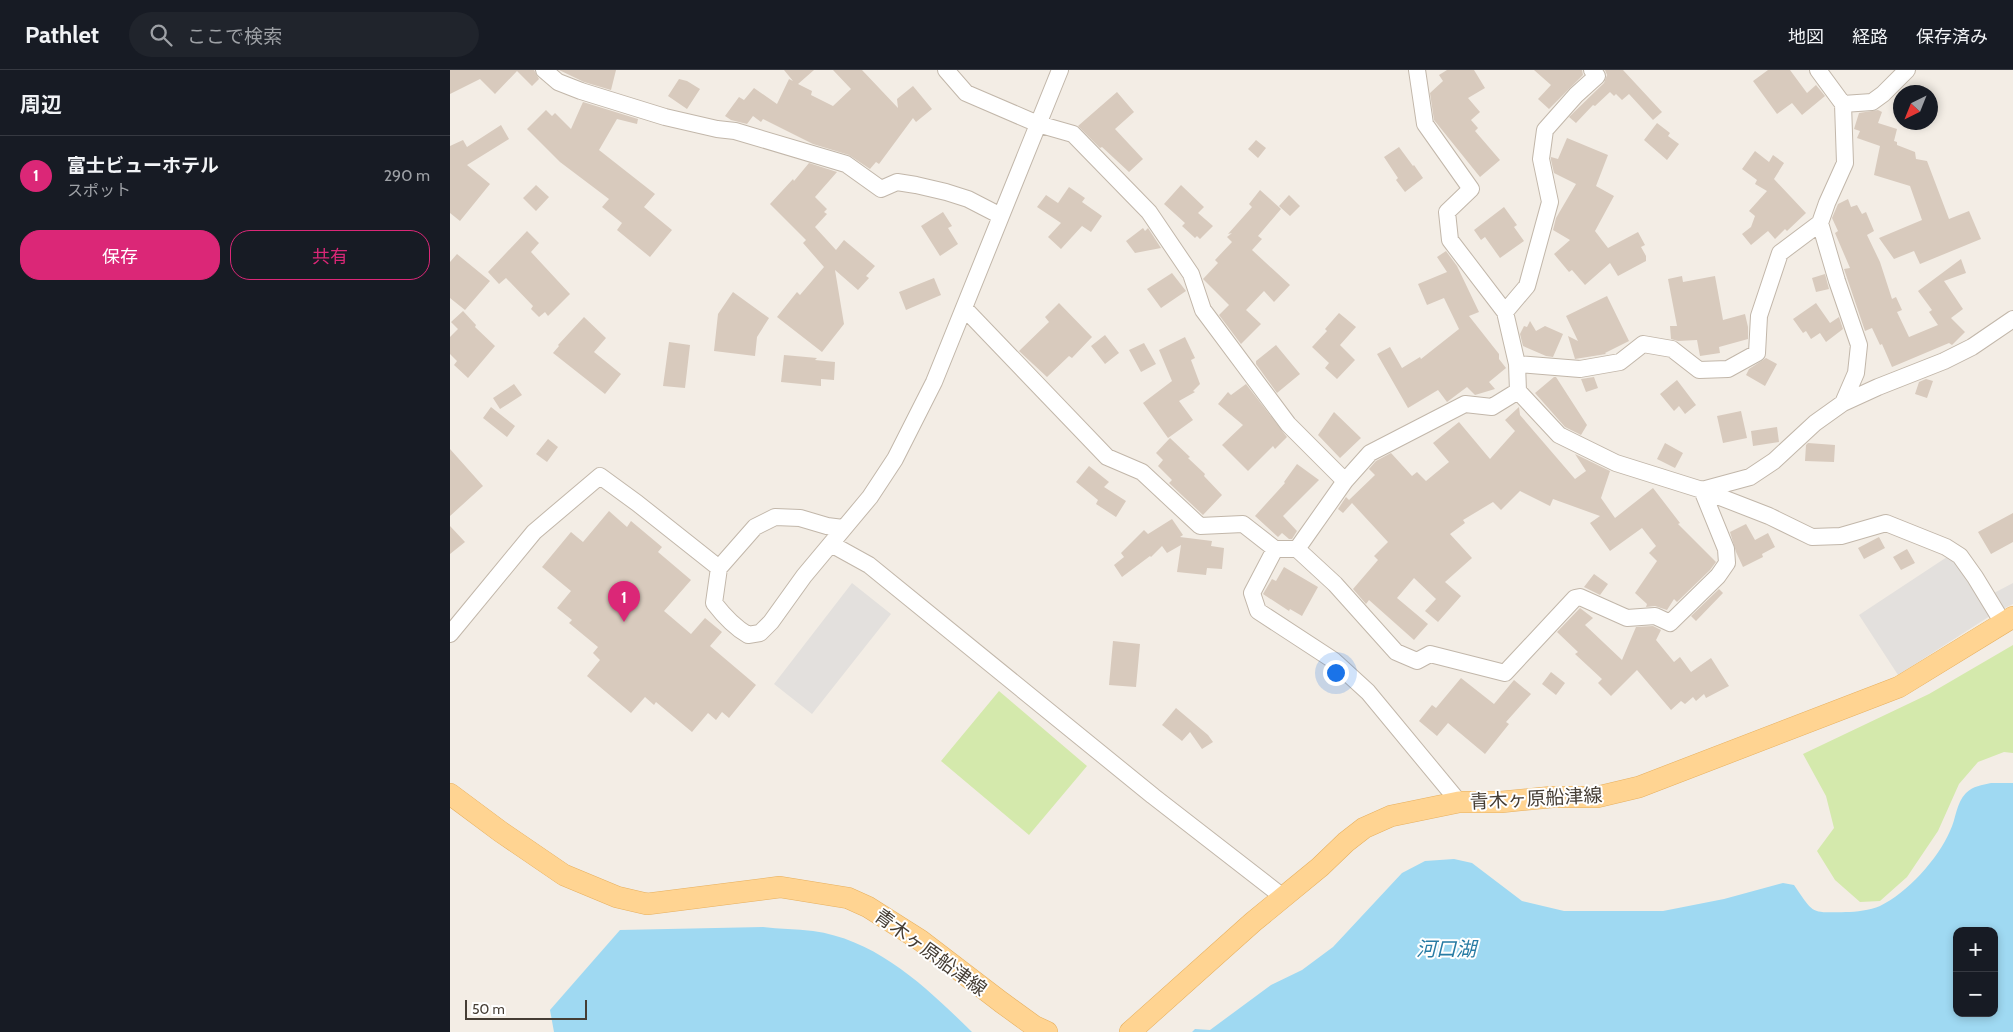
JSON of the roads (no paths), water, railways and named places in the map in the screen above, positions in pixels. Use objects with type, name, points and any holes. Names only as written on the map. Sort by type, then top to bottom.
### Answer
[{"type":"main road","name":"青木ヶ原船津線","points":[[1130,1032],[1364,828],[1391,816],[1459,802],[1501,802],[1597,797],[1639,787],[1899,687],[2008,620]]},
{"type":"main road","name":"青木ヶ原船津線","points":[[450,794],[500,832],[564,876],[617,896],[647,904],[780,887],[848,898],[868,907],[920,940],[1034,1026],[1047,1032]]},
{"type":"street","points":[[544,70],[558,82],[581,91],[665,117],[717,129],[735,130],[846,164],[881,190],[897,182],[916,185],[968,199],[1001,216]]},
{"type":"street","points":[[946,70],[966,92],[1038,124],[1073,134],[1149,212],[1192,274],[1203,310],[1288,424],[1345,481]]},
{"type":"street","points":[[842,528],[827,526],[800,518],[775,517],[755,527],[720,568],[714,603],[737,629],[748,635],[760,633],[771,622],[842,528],[870,497],[895,459],[934,382],[965,309],[1060,70]]},
{"type":"street","points":[[1418,70],[1425,124],[1471,189],[1447,212],[1450,240],[1506,312],[1517,364],[1518,391],[1558,435],[1616,463],[1702,490],[1769,516],[1812,537],[1841,536],[1886,523],[1946,546],[1960,556],[2008,620]]},
{"type":"street","points":[[1517,364],[1580,369],[1620,362],[1643,344],[1672,349],[1699,370],[1728,369],[1757,353],[1759,316],[1780,253],[1820,223],[1845,163],[1843,104],[1818,70]]},
{"type":"street","points":[[1843,104],[1872,102],[1884,94],[1907,70]]},
{"type":"street","points":[[1506,312],[1527,286],[1550,202],[1541,159],[1545,130],[1598,72]]},
{"type":"street","points":[[1820,223],[1859,345],[1856,373],[1844,403]]},
{"type":"street","points":[[965,309],[1107,457],[1142,472],[1200,526],[1243,524],[1275,549],[1297,549],[1335,584],[1396,652],[1417,661],[1430,654],[1505,673],[1572,598],[1580,597],[1627,618],[1655,616],[1670,623],[1718,576],[1727,563],[1726,549],[1702,490]]},
{"type":"street","points":[[1702,490],[1750,477],[1774,461],[1815,422],[1844,403],[1878,387],[1944,361],[1972,347],[2013,319]]},
{"type":"street","points":[[1297,549],[1345,481],[1370,453],[1465,404],[1492,407],[1518,391]]},
{"type":"street","points":[[450,634],[534,532],[600,476],[637,502],[720,568]]},
{"type":"street","points":[[831,544],[869,564],[1153,796],[1283,898]]},
{"type":"street","points":[[1275,549],[1252,593],[1258,611],[1333,660],[1368,692],[1459,802]]},
{"type":"water","name":"河口湖","points":[[1991,783],[2013,783],[2013,1032],[1192,1032],[1195,1029],[1210,1030],[1271,985],[1302,970],[1333,947],[1402,873],[1425,861],[1454,859],[1472,863],[1522,901],[1564,911],[1663,911],[1724,899],[1783,883],[1794,885],[1810,907],[1819,912],[1859,911],[1880,906],[1901,893],[1921,874],[1945,842],[1963,797],[1978,786]]},
{"type":"water","points":[[763,927],[813,931],[837,936],[859,944],[900,968],[972,1032],[554,1032],[550,1010],[620,930]]},
{"type":"place","name":"富士ビューホテル","points":[[624,622]]}]
